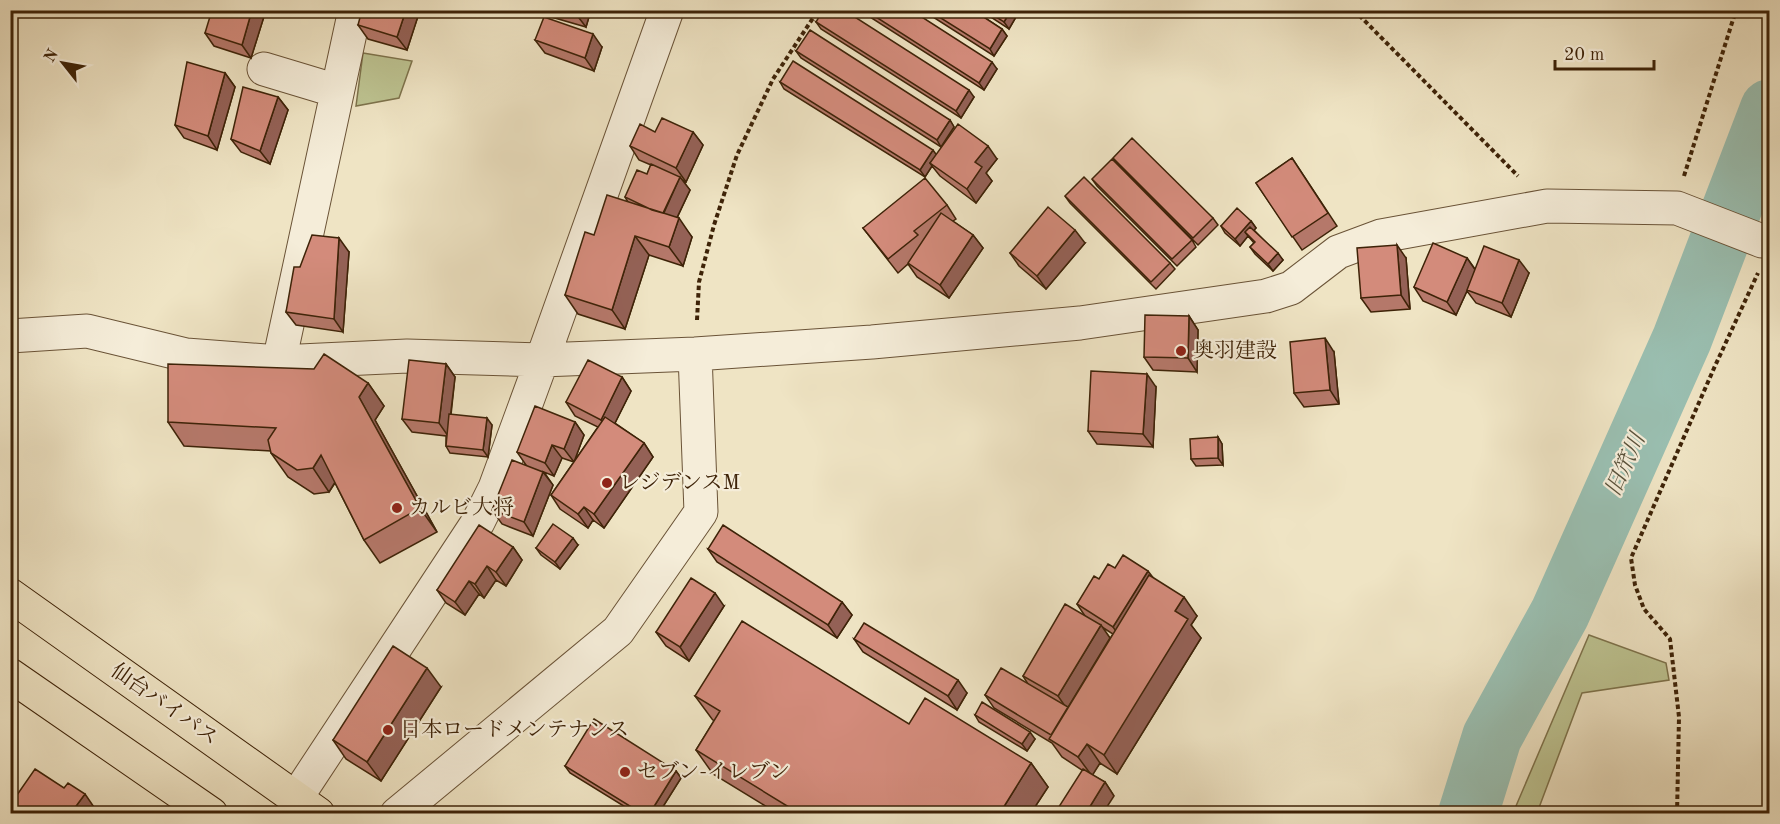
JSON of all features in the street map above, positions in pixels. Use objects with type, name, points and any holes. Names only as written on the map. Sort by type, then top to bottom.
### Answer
[{"type":"highway","name":"仙台バイパス","points":[[10,595],[307,806]]},
{"type":"highway","points":[[10,675],[211,813]]},
{"type":"street","points":[[279,362],[354,10]]},
{"type":"street","points":[[307,806],[478,522],[495,488],[667,10]]},
{"type":"street","points":[[264,69],[337,91]]},
{"type":"street","points":[[10,336],[87,331],[186,355],[279,362],[407,356],[542,360],[695,354],[872,342],[1080,323],[1266,296],[1291,288],[1338,252],[1381,236],[1547,206],[1673,208],[1764,251]]},
{"type":"street","points":[[397,813],[618,632],[701,512],[695,354]]},
{"type":"path","points":[[695,354],[699,282],[714,225],[737,155],[773,79],[819,10]]},
{"type":"path","points":[[1354,10],[1547,206]]},
{"type":"path","points":[[1673,208],[1736,10]]},
{"type":"path","points":[[1677,813],[1679,717],[1670,639],[1644,609],[1635,585],[1631,558],[1764,251]]},
{"type":"green space","points":[[363,53],[412,61],[399,98],[356,106]]},
{"type":"green space","points":[[1589,635],[1666,663],[1669,680],[1582,693],[1537,813],[1513,813]]},
{"type":"building","points":[[212,10],[252,10],[242,45],[205,33]]},
{"type":"building","points":[[362,10],[406,10],[397,37],[358,25]]},
{"type":"building","points":[[565,10],[577,10],[576,14]]},
{"type":"building","points":[[823,10],[844,10],[969,90],[956,111],[816,22]]},
{"type":"building","points":[[865,10],[911,10],[992,62],[979,83]]},
{"type":"building","points":[[928,10],[973,10],[1002,29],[990,49]]},
{"type":"building","points":[[985,10],[1011,10],[1004,22]]},
{"type":"building","points":[[544,17],[593,34],[585,58],[535,40]]},
{"type":"building","points":[[810,30],[950,120],[937,140],[796,51]]},
{"type":"building","points":[[793,61],[933,150],[920,170],[780,82]]},
{"type":"building","points":[[187,62],[225,73],[208,136],[175,125]]},
{"type":"building","points":[[243,87],[278,97],[260,151],[231,139]]},
{"type":"building","points":[[662,118],[693,132],[676,168],[630,146],[640,124],[655,132]]},
{"type":"building","points":[[958,124],[988,146],[975,162],[982,167],[967,189],[930,163]]},
{"type":"building","points":[[1132,138],[1213,218],[1193,238],[1113,158]]},
{"type":"building","points":[[1292,158],[1328,213],[1292,237],[1256,183]]},
{"type":"building","points":[[1112,159],[1192,240],[1172,259],[1092,179]]},
{"type":"building","points":[[651,164],[680,177],[663,213],[625,197],[637,170],[647,174]]},
{"type":"building","points":[[1084,177],[1170,263],[1151,282],[1065,196]]},
{"type":"building","points":[[925,178],[947,205],[914,231],[918,235],[888,259],[863,228]]},
{"type":"building","points":[[607,195],[679,218],[669,247],[635,236],[612,310],[565,295],[585,232],[594,235]]},
{"type":"building","points":[[1048,207],[1075,230],[1037,276],[1010,253]]},
{"type":"building","points":[[1237,208],[1251,221],[1235,239],[1221,226]]},
{"type":"building","points":[[941,213],[973,235],[940,285],[908,263]]},
{"type":"building","points":[[1250,227],[1278,253],[1268,264],[1250,247],[1255,242],[1245,232]]},
{"type":"building","points":[[312,235],[339,238],[334,319],[286,312],[294,267],[300,267]]},
{"type":"building","points":[[1433,243],[1467,258],[1447,302],[1414,287]]},
{"type":"building","points":[[1397,245],[1401,295],[1361,298],[1357,248]]},
{"type":"building","points":[[1484,246],[1519,260],[1502,303],[1467,290]]},
{"type":"building","points":[[1145,315],[1189,316],[1188,358],[1144,357]]},
{"type":"building","points":[[1325,338],[1330,390],[1294,393],[1290,342]]},
{"type":"building","points":[[324,354],[368,383],[359,397],[420,508],[364,540],[321,455],[313,468],[297,470],[271,453],[268,440],[276,428],[168,422],[168,364],[314,369]]},
{"type":"building","points":[[409,360],[446,364],[439,423],[402,419]]},
{"type":"building","points":[[588,360],[622,377],[601,420],[566,402]]},
{"type":"building","points":[[1091,371],[1147,374],[1143,434],[1088,431]]},
{"type":"building","points":[[535,406],[575,422],[564,449],[552,445],[545,463],[517,452]]},
{"type":"building","points":[[449,414],[487,418],[483,450],[446,446]]},
{"type":"building","name":"レジデンスM","points":[[605,417],[644,443],[594,514],[584,507],[578,514],[551,495]]},
{"type":"building","points":[[1218,437],[1218,458],[1191,459],[1190,439]]},
{"type":"building","points":[[512,460],[543,472],[524,522],[492,510]]},
{"type":"building","points":[[553,524],[573,538],[555,562],[536,548]]},
{"type":"building","points":[[479,525],[513,547],[496,572],[487,566],[475,584],[469,581],[455,602],[437,590]]},
{"type":"building","points":[[723,525],[842,602],[828,625],[708,549]]},
{"type":"building","points":[[1123,555],[1148,571],[1113,627],[1077,604],[1094,576],[1099,579],[1108,564],[1115,568]]},
{"type":"building","points":[[1149,575],[1184,597],[1175,611],[1188,619],[1104,755],[1087,744],[1078,757],[1049,739]]},
{"type":"building","points":[[691,578],[715,593],[680,647],[656,632]]},
{"type":"building","points":[[1065,604],[1101,625],[1058,696],[1023,676]]},
{"type":"building","points":[[742,621],[909,724],[925,698],[1031,763],[1000,813],[796,813],[696,750],[720,711],[695,696]]},
{"type":"building","points":[[864,623],[958,680],[948,696],[854,639]]},
{"type":"building","points":[[393,646],[427,668],[367,762],[333,740]]},
{"type":"building","points":[[1001,668],[1068,707],[1051,735],[985,695]]},
{"type":"building","points":[[982,702],[1030,732],[1022,744],[975,715]]},
{"type":"building","points":[[594,719],[676,771],[650,813],[641,813],[565,766]]},
{"type":"building","points":[[35,769],[64,788],[68,783],[85,794],[71,813],[10,813],[10,805]]},
{"type":"building","points":[[1083,769],[1105,782],[1086,813],[1055,813]]},
{"type":"waterway","name":"旧笊川","points":[[1468,814],[1492,737],[1560,613],[1682,339],[1770,109]]},
{"type":"place","name":"奥羽建設","points":[[1181,351]]},
{"type":"place","name":"レジデンスM","points":[[607,483]]},
{"type":"place","name":"カルビ大将","points":[[397,508]]},
{"type":"place","name":"日本ロードメンテナンス","points":[[388,730]]},
{"type":"place","name":"セブン-イレブン","points":[[625,772]]}]
